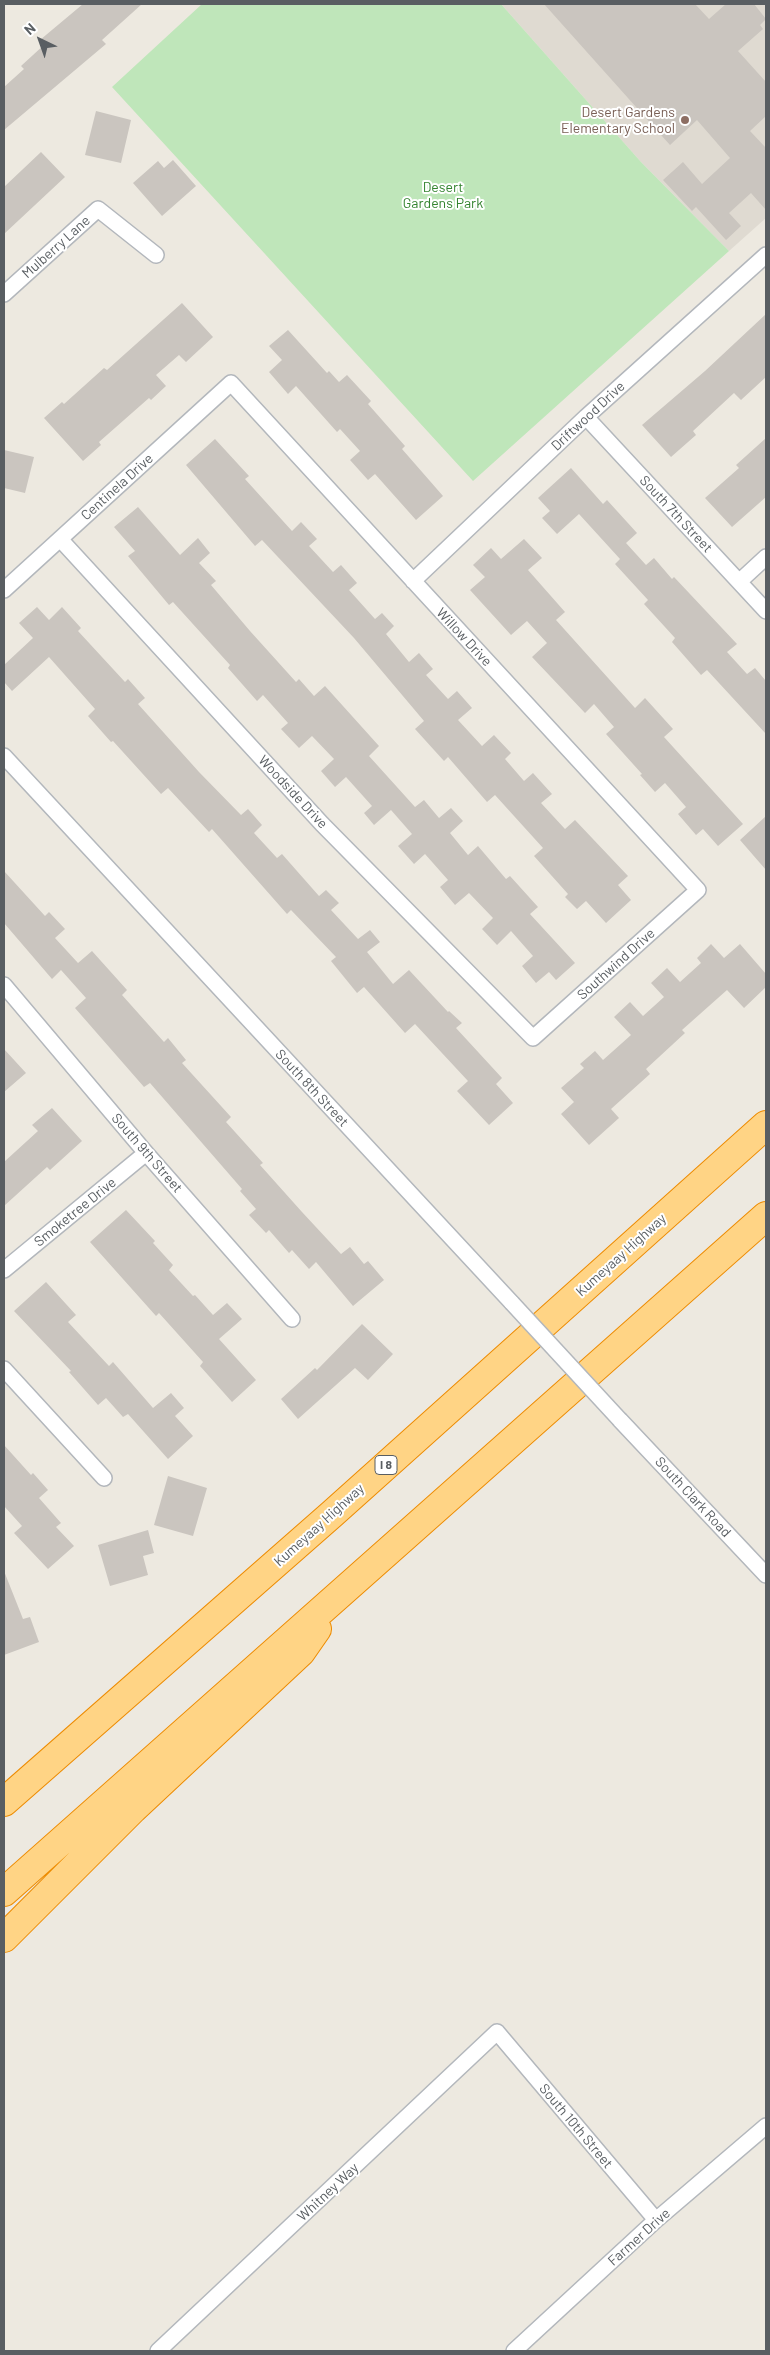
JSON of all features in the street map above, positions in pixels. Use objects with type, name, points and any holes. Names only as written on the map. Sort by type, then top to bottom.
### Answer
[{"type":"highway","name":"Kumeyaay Highway","points":[[4,1802],[332,1514],[766,1125]]},
{"type":"highway","points":[[4,1892],[766,1216]]},
{"type":"highway","points":[[4,1938],[133,1809],[302,1652],[342,1591]]},
{"type":"street","name":"Mulberry Lane","points":[[4,294],[98,209],[156,255]]},
{"type":"street","name":"Driftwood Drive","points":[[413,581],[586,418],[766,255]]},
{"type":"street","name":"Centinela Drive","points":[[4,590],[231,383]]},
{"type":"street","name":"Willow Drive","points":[[231,383],[698,890]]},
{"type":"street","name":"South 7th Street","points":[[586,418],[766,611]]},
{"type":"street","name":"Woodside Drive","points":[[60,539],[322,824],[533,1038]]},
{"type":"street","points":[[740,581],[766,557]]},
{"type":"street","name":"South 8th Street","points":[[4,756],[620,1420]]},
{"type":"street","name":"Southwind Drive","points":[[533,1038],[698,890]]},
{"type":"street","name":"South 9th Street","points":[[4,985],[146,1153],[292,1319]]},
{"type":"street","name":"Smoketree Drive","points":[[4,1270],[146,1153]]},
{"type":"street","points":[[4,1369],[104,1478]]},
{"type":"street","name":"South Clark Road","points":[[620,1420],[766,1575]]},
{"type":"street","name":"South 10th Street","points":[[497,2032],[656,2220]]},
{"type":"street","name":"Whitney Way","points":[[158,2351],[497,2032]]},
{"type":"street","name":"Farmer Drive","points":[[514,2351],[656,2220],[766,2126]]},
{"type":"shaded area","name":"Desert Gardens Elementary School","points":[[501,4],[766,4],[766,218],[729,251],[641,162]]},
{"type":"green space","name":"Desert Gardens Park","points":[[202,4],[501,4],[641,162],[729,251],[473,481],[112,87]]},
{"type":"building","points":[[83,4],[142,4],[102,40],[106,44],[4,130],[4,87],[24,69],[21,66],[45,44],[40,40]]},
{"type":"building","name":"Desert Gardens Elementary School","points":[[544,4],[695,4],[709,19],[726,4],[754,4],[766,19],[760,25],[763,29],[738,51],[766,82],[766,116],[750,131],[766,148],[766,210],[751,193],[729,213],[741,226],[726,240],[696,207],[692,211],[663,180],[683,162],[702,184],[730,158],[697,120],[670,145]]},
{"type":"building","points":[[96,111],[131,120],[121,163],[85,155]]},
{"type":"building","points":[[41,152],[65,177],[4,234],[4,187]]},
{"type":"building","points":[[173,160],[196,186],[162,216],[133,183],[158,161],[164,168]]},
{"type":"building","points":[[182,303],[213,337],[186,362],[179,355],[156,375],[166,386],[151,400],[149,398],[99,442],[101,445],[83,461],[44,418],[62,402],[64,404],[104,368],[107,370]]},
{"type":"building","points":[[766,314],[766,377],[741,400],[734,393],[693,431],[696,435],[671,457],[642,425],[705,371]]},
{"type":"building","points":[[288,330],[327,373],[329,371],[339,382],[347,375],[371,401],[368,404],[405,446],[402,449],[443,496],[416,520],[375,474],[368,480],[350,460],[360,451],[340,429],[337,432],[296,386],[288,394],[269,372],[282,360],[269,346]]},
{"type":"building","points":[[766,438],[766,497],[732,527],[705,498],[739,468],[736,465]]},
{"type":"building","points":[[215,439],[249,476],[245,479],[292,531],[301,522],[317,539],[309,546],[333,572],[341,565],[357,583],[349,590],[375,619],[382,613],[394,626],[386,634],[409,662],[419,653],[433,669],[426,675],[448,699],[457,691],[472,708],[458,720],[482,746],[494,735],[511,753],[505,759],[524,781],[533,773],[552,794],[541,803],[565,829],[575,820],[628,876],[618,885],[631,900],[606,923],[586,901],[577,909],[565,897],[568,894],[534,856],[543,848],[495,795],[487,802],[448,757],[444,761],[415,729],[424,721],[354,638],[262,540],[255,546],[186,465]]},
{"type":"building","points":[[4,450],[34,457],[25,493],[4,488]]},
{"type":"building","points":[[571,468],[603,504],[607,500],[637,533],[626,543],[646,565],[654,558],[672,579],[674,577],[737,644],[727,652],[747,674],[755,668],[766,681],[766,734],[707,670],[701,675],[672,642],[675,638],[644,604],[648,600],[615,564],[620,559],[579,514],[557,534],[542,518],[550,511],[538,498]]},
{"type":"building","points":[[138,507],[180,555],[198,538],[210,553],[199,563],[216,581],[211,585],[250,631],[296,682],[299,679],[314,696],[325,686],[379,746],[369,756],[415,807],[424,800],[439,818],[451,808],[463,821],[450,833],[468,855],[478,846],[506,879],[510,876],[538,907],[530,914],[575,963],[556,980],[549,972],[536,983],[522,966],[533,956],[511,931],[497,945],[482,929],[493,918],[469,893],[455,905],[440,887],[448,880],[425,854],[414,864],[398,846],[412,834],[391,810],[374,825],[364,813],[372,806],[346,777],[335,787],[321,771],[334,759],[312,736],[299,748],[281,729],[288,723],[263,695],[257,701],[228,668],[230,665],[173,602],[169,605],[128,556],[135,551],[114,527]]},
{"type":"building","points":[[524,539],[542,558],[528,570],[565,612],[556,620],[635,708],[645,698],[673,729],[664,737],[743,824],[718,846],[703,829],[696,835],[678,814],[686,807],[665,783],[655,792],[640,775],[642,774],[606,734],[614,727],[594,704],[585,713],[532,657],[547,643],[527,621],[511,635],[470,590],[485,577],[473,565],[491,548],[501,559]]},
{"type":"building","points":[[37,607],[49,620],[62,607],[81,628],[78,631],[125,682],[128,679],[145,698],[138,704],[199,772],[241,815],[248,809],[262,825],[254,833],[277,858],[282,854],[319,896],[326,890],[339,903],[331,910],[358,939],[370,930],[380,942],[367,952],[393,984],[409,970],[448,1012],[462,1023],[456,1028],[502,1078],[496,1084],[513,1103],[489,1125],[457,1091],[468,1081],[415,1024],[405,1033],[364,987],[357,993],[331,961],[336,957],[291,910],[287,914],[212,829],[209,832],[168,788],[161,794],[113,741],[111,742],[88,716],[95,709],[49,657],[12,691],[4,682],[4,665],[33,638],[19,623]]},
{"type":"building","points":[[766,816],[766,870],[740,840]]},
{"type":"building","points":[[4,871],[45,916],[49,912],[65,929],[55,938],[78,963],[92,951],[127,990],[122,995],[164,1042],[168,1038],[186,1060],[182,1063],[231,1117],[226,1122],[263,1163],[260,1165],[341,1254],[350,1247],[364,1264],[368,1261],[384,1280],[353,1306],[316,1262],[309,1269],[292,1250],[289,1253],[269,1230],[266,1233],[249,1215],[256,1209],[240,1191],[242,1189],[150,1083],[144,1087],[75,1008],[86,998],[61,970],[52,979],[4,923]]},
{"type":"building","points":[[711,944],[724,958],[740,944],[766,974],[766,987],[744,1008],[727,990],[682,1030],[685,1033],[646,1069],[650,1074],[611,1109],[619,1118],[589,1145],[561,1114],[574,1102],[561,1088],[584,1068],[580,1064],[595,1051],[603,1060],[631,1035],[614,1017],[630,1002],[643,1016],[664,997],[651,983],[667,968],[680,982],[701,963],[697,958]]},
{"type":"building","points":[[4,1049],[26,1073],[4,1092]]},
{"type":"building","points":[[52,1108],[82,1141],[50,1170],[47,1167],[4,1206],[4,1162],[38,1131],[32,1125]]},
{"type":"building","points":[[126,1210],[155,1241],[153,1243],[173,1265],[169,1270],[213,1315],[227,1303],[242,1319],[219,1339],[256,1380],[232,1402],[200,1366],[203,1362],[159,1313],[156,1316],[90,1242]]},
{"type":"building","points":[[46,1282],[76,1315],[68,1322],[109,1366],[113,1362],[153,1408],[171,1393],[184,1408],[175,1416],[193,1436],[168,1459],[128,1414],[123,1417],[106,1398],[98,1405],[69,1372],[71,1371],[14,1311]]},
{"type":"building","points":[[362,1324],[393,1354],[368,1380],[355,1368],[298,1419],[281,1399],[315,1368],[317,1370]]},
{"type":"building","points":[[4,1445],[31,1475],[33,1473],[48,1490],[39,1498],[61,1523],[56,1527],[74,1546],[48,1569],[14,1533],[22,1526],[4,1506]]},
{"type":"building","points":[[168,1476],[207,1488],[193,1536],[154,1525]]},
{"type":"building","points":[[148,1530],[154,1553],[143,1556],[148,1575],[110,1586],[98,1545]]},
{"type":"building","points":[[4,1571],[23,1619],[30,1617],[39,1642],[4,1655]]},
{"type":"place","name":"Desert Gardens Elementary School","points":[[685,120]]}]
